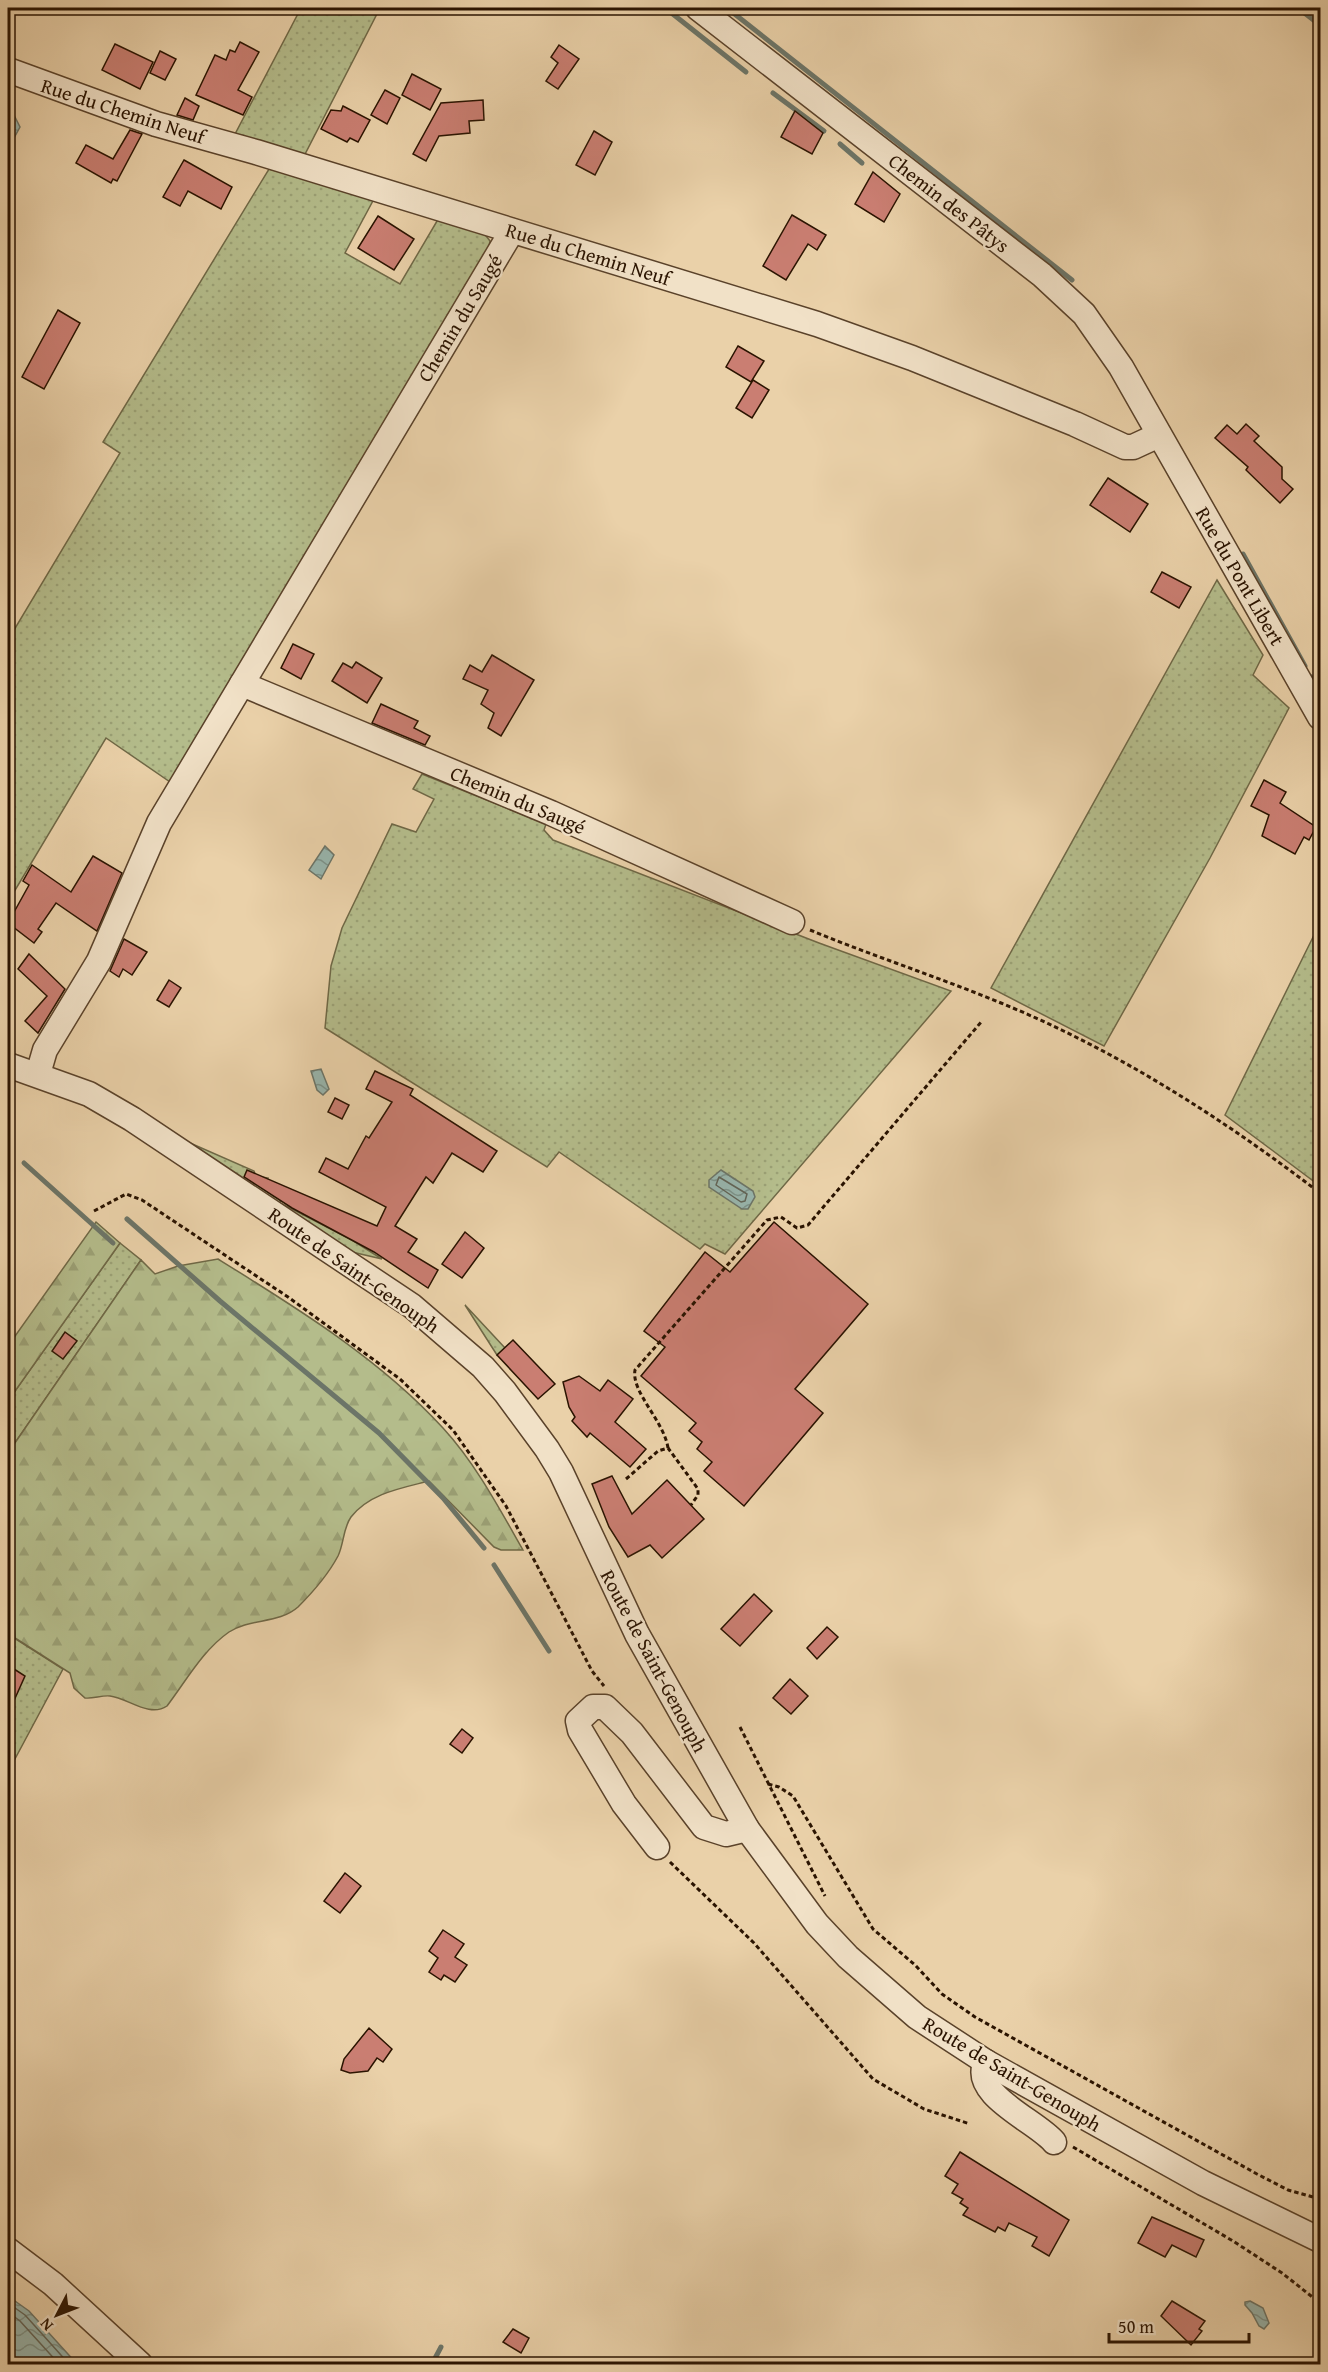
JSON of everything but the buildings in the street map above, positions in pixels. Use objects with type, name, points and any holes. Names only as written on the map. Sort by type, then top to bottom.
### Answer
[{"type":"street","name":"Chemin des Pâtys","points":[[698,8],[1064,294],[1101,335],[1159,435]]},
{"type":"street","name":"Rue du Chemin Neuf","points":[[8,70],[156,124],[256,152],[817,324],[956,376],[1075,424],[1125,447],[1132,447],[1159,435]]},
{"type":"street","name":"Chemin du Saugé","points":[[38,1074],[45,1050],[99,961],[159,823],[512,231]]},
{"type":"street","name":"Rue du Pont Libert","points":[[1159,435],[1320,717]]},
{"type":"street","name":"Chemin du Saugé","points":[[242,684],[551,813],[792,922]]},
{"type":"street","name":"Route de Saint-Genouph","points":[[8,1065],[89,1094],[132,1119],[412,1306],[483,1367],[523,1415],[561,1472],[638,1634],[747,1829],[817,1924],[848,1957],[916,2017],[986,2062],[1203,2183],[1320,2240]]},
{"type":"street","points":[[657,1847],[618,1794],[578,1725],[580,1718],[593,1707],[600,1706],[609,1710],[632,1733],[704,1827],[726,1833],[747,1829]]},
{"type":"street","points":[[986,2062],[983,2077],[992,2093],[1040,2127],[1054,2142]]},
{"type":"street","points":[[8,2250],[53,2284],[140,2364]]},
{"type":"path","points":[[792,922],[1002,1003],[1116,1058],[1198,1106],[1320,1193]]},
{"type":"path","points":[[691,1505],[698,1495],[698,1490],[674,1452],[668,1448],[666,1434],[638,1390],[635,1370],[767,1220],[781,1217],[797,1228],[808,1226],[982,1021]]},
{"type":"path","points":[[94,1210],[126,1194],[142,1200],[288,1297],[428,1403],[476,1459],[506,1506],[591,1671],[608,1690],[609,1710]]},
{"type":"path","points":[[626,1479],[658,1451],[668,1448]]},
{"type":"path","points":[[740,1727],[827,1901]]},
{"type":"path","points":[[768,1784],[788,1791],[794,1796],[873,1929],[915,1965],[942,1994],[982,2021],[1257,2175],[1288,2190],[1320,2199]]},
{"type":"path","points":[[657,1847],[698,1891],[754,1943],[873,2079],[892,2093],[924,2109],[970,2124]]},
{"type":"path","points":[[1054,2142],[1072,2146],[1233,2241],[1282,2272],[1320,2303]]},
{"type":"green space","points":[[301,8],[380,8],[303,158],[234,136]]},
{"type":"green space","points":[[269,169],[375,197],[345,253],[400,284],[440,216],[483,232],[490,241],[487,258],[173,784],[106,738],[8,902],[8,640],[120,453],[103,442]]},
{"type":"green space","points":[[1217,580],[1263,655],[1253,675],[1289,708],[1210,858],[1104,1046],[991,988]]},
{"type":"green space","points":[[422,774],[546,824],[544,830],[553,840],[819,943],[951,991],[725,1254],[705,1244],[700,1249],[559,1152],[547,1167],[325,1028],[331,966],[342,928],[392,824],[416,832],[434,799],[413,789]]},
{"type":"green space","points":[[1320,923],[1320,1186],[1225,1115]]},
{"type":"green space","points":[[165,1132],[254,1171],[256,1176],[268,1178],[264,1189],[281,1200],[280,1203],[352,1240],[382,1259],[352,1252]]},
{"type":"green space","points":[[96,1222],[120,1243],[8,1401],[8,1346]]},
{"type":"green space","points":[[120,1243],[141,1260],[8,1453],[8,1401]]},
{"type":"green space","points":[[218,1259],[278,1296],[336,1336],[392,1379],[418,1403],[466,1456],[523,1550],[501,1550],[494,1547],[429,1481],[397,1489],[367,1502],[351,1517],[334,1563],[320,1583],[298,1607],[282,1616],[229,1632],[203,1657],[167,1706],[153,1710],[117,1697],[85,1698],[74,1688],[70,1673],[15,1638],[13,1610],[8,1599],[8,1453],[141,1260],[155,1274],[178,1266]]},
{"type":"green space","points":[[465,1305],[505,1348],[497,1355]]},
{"type":"green space","points":[[8,1634],[63,1669],[8,1772]]},
{"type":"water","points":[[14,115],[20,127],[8,149],[8,118]]},
{"type":"water","points":[[325,846],[334,855],[321,879],[309,870]]},
{"type":"water","points":[[321,1069],[329,1089],[323,1095],[317,1090],[311,1071]]},
{"type":"water","points":[[721,1170],[753,1191],[755,1197],[748,1209],[742,1209],[709,1187],[709,1180]]},
{"type":"water","points":[[8,2296],[29,2311],[77,2364],[8,2364]]},
{"type":"water","points":[[1250,2301],[1263,2308],[1269,2323],[1264,2329],[1259,2326],[1245,2305],[1245,2302]]},
{"type":"waterway","points":[[727,8],[1072,280]]},
{"type":"waterway","points":[[1298,8],[1320,25]]},
{"type":"waterway","points":[[669,11],[746,72]]},
{"type":"waterway","points":[[773,93],[824,131]]},
{"type":"waterway","points":[[840,144],[862,163]]},
{"type":"waterway","points":[[1243,554],[1305,666]]},
{"type":"waterway","points":[[1311,677],[1320,692]]},
{"type":"waterway","points":[[24,1163],[113,1243]]},
{"type":"waterway","points":[[127,1219],[220,1301],[379,1433],[443,1498],[484,1548]]},
{"type":"waterway","points":[[494,1565],[549,1651]]},
{"type":"waterway","points":[[432,2364],[441,2347]]}]
